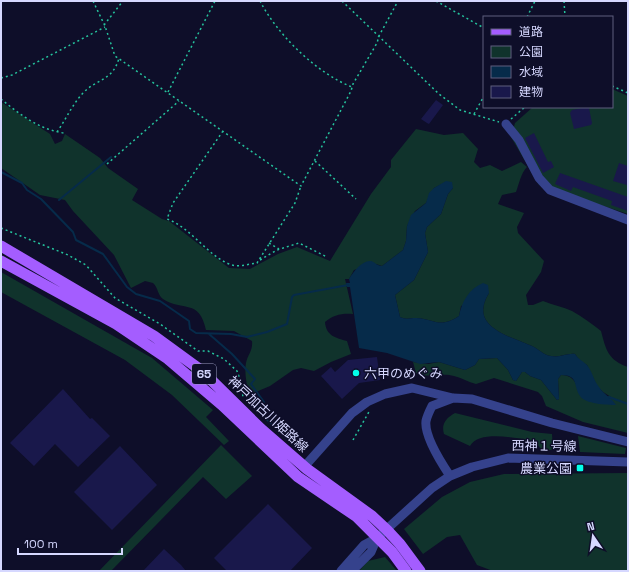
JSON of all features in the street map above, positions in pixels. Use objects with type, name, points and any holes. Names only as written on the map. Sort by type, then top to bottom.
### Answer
[{"type":"main road","name":"神戸加古川姫路線","points":[[1,246],[154,336],[202,371],[261,429],[304,467],[372,516],[400,544],[420,571]]},
{"type":"main road","name":"神戸加古川姫路線","points":[[1,260],[116,324],[168,359],[222,405],[298,477],[357,517],[392,552],[406,571]]},
{"type":"street","points":[[506,124],[519,140],[539,178],[550,190],[628,220]]},
{"type":"street","points":[[304,467],[343,421],[367,402],[385,394],[412,388],[453,398],[472,399],[552,423],[628,442]]},
{"type":"street","points":[[427,392],[432,406],[426,422],[429,437],[441,464],[450,476]]},
{"type":"street","points":[[432,406],[453,398]]},
{"type":"street","name":"西神１号線","points":[[377,538],[432,488],[450,476],[472,467],[508,458],[628,462]]},
{"type":"street","points":[[341,571],[364,545],[377,538]]},
{"type":"street","points":[[352,571],[371,552],[377,538]]},
{"type":"path","points":[[93,1],[105,26],[115,56],[302,186]]},
{"type":"path","points":[[1,78],[12,75],[105,26],[123,1]]},
{"type":"path","points":[[168,92],[215,1]]},
{"type":"path","points":[[260,1],[268,17],[286,38],[329,74],[352,87]]},
{"type":"path","points":[[342,1],[439,94],[460,110],[506,124],[523,108]]},
{"type":"path","points":[[257,262],[295,202],[352,87],[377,43],[379,36],[398,1]]},
{"type":"path","points":[[436,1],[483,27]]},
{"type":"path","points":[[528,16],[535,1]]},
{"type":"path","points":[[564,1],[565,16]]},
{"type":"path","points":[[57,132],[73,104],[84,91],[107,78],[114,70],[119,58]]},
{"type":"path","points":[[613,86],[628,93]]},
{"type":"path","points":[[474,114],[483,98]]},
{"type":"path","points":[[1,99],[36,123],[51,131],[64,132]]},
{"type":"path","points":[[107,164],[179,101]]},
{"type":"path","points":[[223,131],[173,203],[167,219],[178,223],[221,259],[233,265],[246,265],[257,262],[279,249],[299,243],[327,257]]},
{"type":"path","points":[[315,160],[356,199]]},
{"type":"path","points":[[1,228],[68,255],[86,265],[115,298],[160,324],[198,351],[208,352],[224,359],[237,371],[242,385],[244,398],[238,406]]},
{"type":"path","points":[[269,243],[279,249]]},
{"type":"path","points":[[353,440],[371,408],[367,402]]},
{"type":"green space","points":[[613,89],[628,96],[628,214],[539,185],[511,137],[515,123],[532,108],[613,108]]},
{"type":"green space","points":[[1,102],[50,134],[55,144],[62,141],[65,134],[100,158],[108,168],[138,189],[132,200],[162,219],[169,221],[229,268],[250,269],[278,254],[297,247],[330,261],[371,194],[391,167],[391,160],[416,129],[444,135],[463,133],[478,149],[474,162],[480,168],[490,165],[502,171],[521,162],[527,167],[522,175],[516,192],[502,195],[498,204],[524,213],[517,227],[518,233],[544,261],[541,272],[526,295],[528,305],[533,305],[543,301],[565,308],[591,323],[601,331],[606,349],[612,358],[628,367],[628,433],[583,422],[546,406],[542,396],[538,392],[494,378],[476,384],[449,375],[421,375],[416,373],[413,362],[428,364],[439,362],[465,370],[475,365],[479,359],[497,358],[508,370],[513,380],[516,381],[522,372],[525,372],[530,376],[541,380],[557,400],[559,399],[558,379],[561,375],[572,379],[578,389],[611,397],[597,386],[587,365],[580,361],[575,354],[557,356],[548,355],[532,346],[503,334],[494,328],[487,322],[484,314],[484,305],[489,293],[461,306],[459,316],[447,322],[442,323],[416,318],[406,319],[400,317],[395,295],[414,280],[428,252],[425,233],[427,227],[441,214],[448,194],[453,188],[446,182],[434,188],[426,203],[415,211],[407,226],[406,241],[403,250],[382,266],[376,264],[354,270],[349,279],[345,279],[353,314],[338,315],[325,322],[327,330],[332,336],[347,341],[351,354],[314,371],[301,368],[293,370],[270,386],[249,395],[245,367],[252,347],[252,341],[234,331],[206,330],[199,313],[189,307],[170,303],[163,299],[153,283],[145,281],[131,288],[114,255],[73,211],[65,200],[40,195],[1,168]]},
{"type":"green space","points":[[1,272],[152,358],[213,410],[206,417],[229,441],[224,445],[172,395],[125,360],[1,292]]},
{"type":"green space","points":[[455,413],[532,432],[552,434],[553,450],[542,450],[534,441],[497,436],[481,438],[470,446],[444,434],[443,427],[445,422]]},
{"type":"green space","points":[[578,436],[626,448],[625,454],[580,452]]},
{"type":"green space","points":[[221,445],[252,476],[226,499],[203,477],[111,571],[99,571]]},
{"type":"green space","points":[[628,473],[628,571],[493,571],[477,565],[460,535],[447,537],[423,554],[404,529],[442,497],[470,482],[504,474]]},
{"type":"green space","points":[[385,557],[397,571],[359,571],[368,561]]},
{"type":"water","points":[[446,181],[452,182],[453,188],[448,194],[441,214],[427,227],[425,233],[428,252],[414,280],[395,295],[400,317],[406,319],[416,318],[442,323],[447,322],[459,316],[462,305],[470,292],[483,283],[488,285],[489,293],[484,305],[484,314],[487,322],[503,334],[532,346],[548,355],[557,356],[575,354],[587,365],[601,390],[616,405],[596,404],[586,401],[580,396],[573,379],[567,375],[561,375],[558,379],[559,399],[557,400],[541,380],[530,376],[525,372],[522,372],[516,381],[513,380],[508,370],[497,358],[479,359],[475,365],[465,370],[439,362],[420,364],[387,353],[359,348],[350,287],[347,287],[346,283],[350,283],[349,279],[353,273],[364,262],[371,261],[382,266],[403,250],[406,241],[407,226],[411,215],[426,203],[429,193],[434,188]]},
{"type":"building","points":[[436,100],[443,105],[429,124],[421,119]]},
{"type":"building","points":[[589,108],[592,123],[591,125],[574,129],[570,113],[572,110]]},
{"type":"building","points":[[534,133],[548,162],[551,161],[554,167],[543,173],[525,138]]},
{"type":"building","points":[[619,163],[628,166],[627,185],[613,181]]},
{"type":"building","points":[[560,173],[628,197],[628,211],[611,205],[612,201],[573,187],[571,191],[555,184]]},
{"type":"building","points":[[377,357],[380,380],[359,383],[342,399],[321,376],[331,367],[335,372],[348,360]]},
{"type":"building","points":[[63,389],[90,419],[92,418],[110,436],[78,467],[55,444],[34,466],[10,443]]},
{"type":"building","points":[[120,446],[157,485],[112,530],[74,492]]},
{"type":"building","points":[[268,504],[312,548],[290,571],[227,571],[214,558]]},
{"type":"building","points":[[164,549],[181,565],[186,571],[143,571]]},
{"type":"waterway","points":[[59,200],[111,157]]},
{"type":"waterway","points":[[1,172],[22,183],[27,190],[41,199],[73,232],[76,240],[103,254],[127,287],[136,294],[160,301],[189,321],[190,329],[196,333],[231,334],[247,337],[267,332],[287,324],[292,297],[294,295],[348,285]]},
{"type":"waterway","points":[[209,334],[232,354],[255,379],[251,384],[264,402],[257,409],[288,439]]},
{"type":"waterway","points":[[609,397],[628,404]]},
{"type":"place","name":"六甲のめぐみ","points":[[356,373]]},
{"type":"place","name":"農業公園","points":[[580,468]]}]
